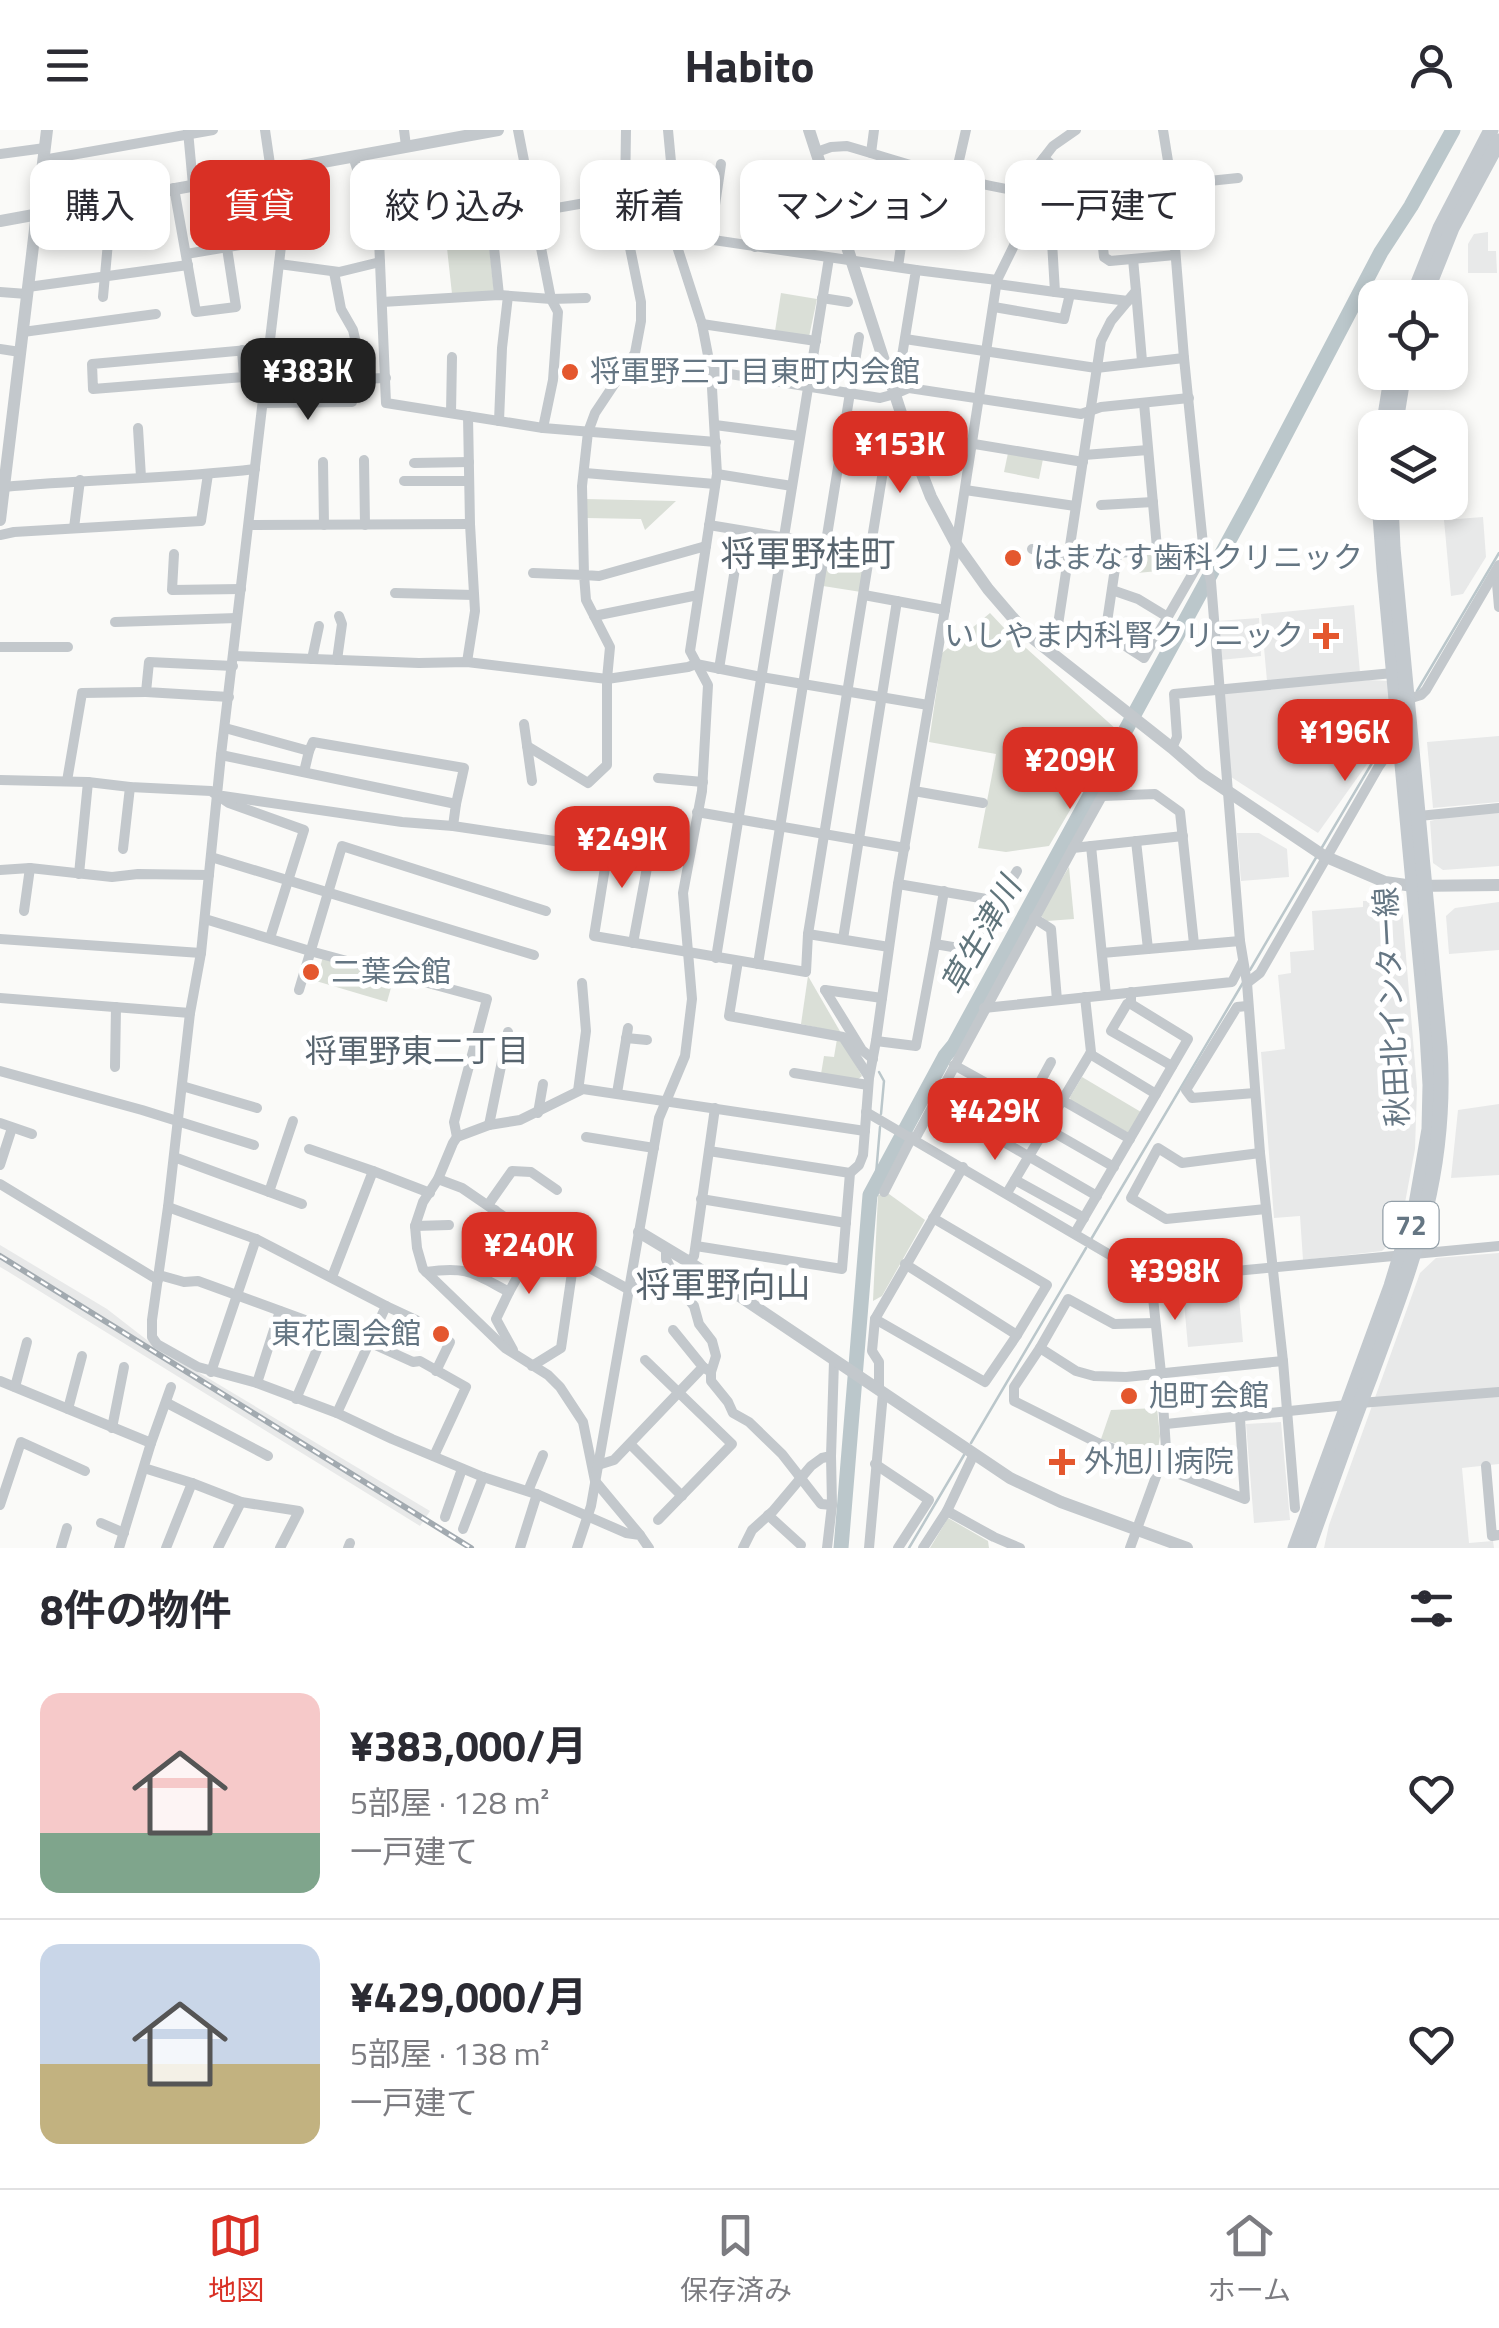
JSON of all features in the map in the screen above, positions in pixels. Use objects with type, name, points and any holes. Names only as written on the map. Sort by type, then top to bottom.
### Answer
[{"type":"main road","points":[[1419,280],[1440,228],[1491,130]]},
{"type":"main road","points":[[1431,280],[1446,242],[1499,141]]},
{"type":"main road","name":"秋田北インター線","points":[[1381,520],[1393,673],[1406,712],[1419,816],[1419,886]]},
{"type":"main road","name":"秋田北インター線","points":[[1308,1548],[1435,1173],[1442,1103],[1440,1047],[1419,886],[1392,520]]},
{"type":"main road","name":"秋田北インター線","points":[[1295,1548],[1354,1404]]},
{"type":"street","points":[[43,160],[47,130]]},
{"type":"street","points":[[0,154],[44,154],[213,130]]},
{"type":"street","points":[[265,130],[270,160]]},
{"type":"street","points":[[404,130],[406,146]]},
{"type":"street","points":[[329,160],[452,134],[498,130]]},
{"type":"street","points":[[518,130],[523,160]]},
{"type":"street","points":[[626,130],[626,160]]},
{"type":"street","points":[[668,130],[671,160]]},
{"type":"street","points":[[809,130],[931,497],[956,544],[988,590],[1025,632],[1202,774],[1321,854],[1385,882],[1419,886],[1499,885]]},
{"type":"street","points":[[842,146],[845,130]]},
{"type":"street","points":[[871,153],[874,130]]},
{"type":"street","points":[[959,160],[966,130]]},
{"type":"street","points":[[1046,160],[1052,146],[1076,130]]},
{"type":"street","points":[[1163,130],[1167,160]]},
{"type":"street","points":[[188,132],[191,160]]},
{"type":"street","points":[[817,152],[842,146],[895,160]]},
{"type":"street","points":[[353,156],[354,160]]},
{"type":"street","points":[[720,171],[721,164]]},
{"type":"street","points":[[1215,180],[1238,178]]},
{"type":"street","points":[[170,189],[190,185]]},
{"type":"street","points":[[174,188],[196,312],[236,307],[227,250]]},
{"type":"street","points":[[0,221],[30,214]]},
{"type":"street","points":[[1055,292],[1052,242],[1102,238],[1104,256],[1110,261],[1175,255]]},
{"type":"street","points":[[0,513],[33,250]]},
{"type":"street","points":[[103,297],[107,250]]},
{"type":"street","points":[[0,292],[105,277],[220,250]]},
{"type":"street","points":[[281,250],[201,953],[190,1013],[152,1336],[175,1356],[211,1372],[257,1383],[483,1477],[640,1535]]},
{"type":"street","points":[[379,250],[386,403],[543,428],[716,442]]},
{"type":"street","points":[[496,250],[504,295],[499,421]]},
{"type":"street","points":[[541,250],[558,312],[553,380],[543,428]]},
{"type":"street","points":[[527,746],[588,783],[608,766],[610,647],[586,600],[582,486],[588,432],[595,413],[635,353],[641,302],[630,250]]},
{"type":"street","points":[[577,1548],[595,1481],[659,1118],[686,1056],[692,999],[683,892],[702,782],[708,685],[690,650],[716,479],[716,442],[711,370],[702,324],[678,250]]},
{"type":"street","points":[[780,250],[1128,301]]},
{"type":"street","points":[[898,268],[900,250]]},
{"type":"street","points":[[696,1246],[842,1269],[850,1174],[863,1154],[868,1081],[985,351],[997,282],[1012,250]]},
{"type":"street","points":[[1175,250],[1210,582],[1240,940],[1296,1508]]},
{"type":"street","points":[[716,958],[829,258]]},
{"type":"street","points":[[1133,259],[1142,361]]},
{"type":"street","points":[[279,264],[334,272],[380,262]]},
{"type":"street","points":[[902,356],[916,270]]},
{"type":"street","points":[[334,272],[341,309],[354,330],[358,380]]},
{"type":"street","points":[[1056,638],[1101,341],[1111,321],[1136,290]]},
{"type":"street","points":[[994,307],[1064,319],[1070,294]]},
{"type":"street","points":[[382,302],[504,295],[586,298]]},
{"type":"street","points":[[822,298],[848,302]]},
{"type":"street","points":[[22,332],[156,314]]},
{"type":"street","points":[[702,324],[816,341]]},
{"type":"street","points":[[758,964],[859,338]]},
{"type":"street","points":[[905,339],[1096,368],[1184,358]]},
{"type":"street","points":[[242,350],[244,377],[94,388],[92,364],[242,350],[270,348]]},
{"type":"street","points":[[0,349],[20,352]]},
{"type":"street","points":[[452,357],[452,413]]},
{"type":"street","points":[[711,370],[880,398],[909,388],[1081,414],[1101,406],[1189,398]]},
{"type":"street","points":[[266,382],[386,378]]},
{"type":"street","points":[[263,403],[352,402]]},
{"type":"street","points":[[1032,549],[1069,555],[1116,555],[1157,548],[1144,403]]},
{"type":"street","points":[[466,662],[475,611],[468,416]]},
{"type":"street","points":[[715,425],[799,436]]},
{"type":"street","points":[[138,428],[141,477]]},
{"type":"street","points":[[218,796],[608,849],[594,936],[806,972],[808,934],[890,434]]},
{"type":"street","points":[[926,436],[1083,458],[1148,450]]},
{"type":"street","points":[[364,460],[365,525]]},
{"type":"street","points":[[322,462],[324,525]]},
{"type":"street","points":[[423,481],[418,463],[469,462]]},
{"type":"street","points":[[4,487],[255,469]]},
{"type":"street","points":[[585,473],[792,486]]},
{"type":"street","points":[[0,535],[200,520],[208,474]]},
{"type":"street","points":[[74,528],[80,480]]},
{"type":"street","points":[[404,481],[469,481]]},
{"type":"street","points":[[965,490],[1075,506]]},
{"type":"street","points":[[1101,505],[1152,502]]},
{"type":"street","points":[[250,525],[470,524]]},
{"type":"street","points":[[709,526],[871,552]]},
{"type":"street","points":[[719,669],[741,531]]},
{"type":"street","points":[[533,574],[599,576],[706,546]]},
{"type":"street","points":[[174,554],[172,590],[241,588]]},
{"type":"street","points":[[1116,555],[1109,631],[1144,658],[1166,616],[1206,560]]},
{"type":"street","points":[[984,1008],[1106,995],[1131,997],[1232,982],[1245,974],[1260,973],[1321,854],[1388,752],[1406,712],[1426,690],[1498,568]]},
{"type":"street","points":[[1498,568],[1499,608]]},
{"type":"street","points":[[1112,590],[1138,599],[1166,616]]},
{"type":"street","points":[[396,593],[474,594]]},
{"type":"street","points":[[594,616],[698,595]]},
{"type":"street","points":[[864,595],[945,610]]},
{"type":"street","points":[[844,939],[896,601]]},
{"type":"street","points":[[336,660],[342,624],[339,616]]},
{"type":"street","points":[[115,622],[237,618]]},
{"type":"street","points":[[312,659],[319,626]]},
{"type":"street","points":[[0,647],[68,647]]},
{"type":"street","points":[[146,692],[149,662],[466,662],[608,679],[696,664],[928,705]]},
{"type":"street","points":[[1172,748],[1178,736],[1174,694],[1393,673]]},
{"type":"street","points":[[67,781],[82,692],[229,697]]},
{"type":"street","points":[[524,724],[532,781]]},
{"type":"street","points":[[224,728],[309,751]]},
{"type":"street","points":[[304,772],[312,742],[464,768],[454,826]]},
{"type":"street","points":[[222,755],[456,804]]},
{"type":"street","points":[[884,1192],[1115,769]]},
{"type":"street","points":[[658,778],[702,782]]},
{"type":"street","points":[[0,780],[211,792],[229,803],[304,830],[270,938]]},
{"type":"street","points":[[79,874],[88,782]]},
{"type":"street","points":[[123,849],[130,787]]},
{"type":"street","points":[[914,791],[983,803]]},
{"type":"street","points":[[1102,796],[1155,794],[1180,812],[1194,944]]},
{"type":"street","points":[[1419,816],[1499,808]]},
{"type":"street","points":[[697,812],[905,848]]},
{"type":"street","points":[[1073,848],[1183,836]]},
{"type":"street","points":[[1136,841],[1148,949]]},
{"type":"street","points":[[608,854],[692,842]]},
{"type":"street","points":[[299,990],[342,846],[546,911]]},
{"type":"street","points":[[633,943],[651,846]]},
{"type":"street","points":[[1091,846],[1106,995]]},
{"type":"street","points":[[211,857],[534,955]]},
{"type":"street","points":[[24,911],[30,868]]},
{"type":"street","points":[[0,870],[30,868],[112,877],[209,875]]},
{"type":"street","points":[[935,944],[970,950],[1017,871]]},
{"type":"street","points":[[1419,886],[1499,876]]},
{"type":"street","points":[[898,884],[998,901]]},
{"type":"street","points":[[876,1041],[916,1046],[944,892]]},
{"type":"street","points":[[205,918],[487,999],[454,1122],[457,1137],[414,1226],[423,1269],[505,1348],[560,1387],[583,1422],[595,1481],[650,1548]]},
{"type":"street","points":[[1034,918],[1051,929],[1057,1000]]},
{"type":"street","points":[[808,934],[889,947]]},
{"type":"street","points":[[0,939],[201,953]]},
{"type":"street","points":[[1102,954],[1240,940]]},
{"type":"street","points":[[738,961],[729,1016],[843,1036],[868,1081]]},
{"type":"street","points":[[578,1092],[586,1031],[582,983]]},
{"type":"street","points":[[874,1059],[862,1050],[825,990],[882,998]]},
{"type":"street","points":[[1007,1193],[1092,1052],[1085,997]]},
{"type":"street","points":[[1085,1239],[1084,1218],[1188,1039],[1131,997]]},
{"type":"street","points":[[1131,997],[1111,1030],[1172,1066]]},
{"type":"street","points":[[0,998],[190,1013]]},
{"type":"street","points":[[1247,1006],[1237,1008],[1186,1090],[1192,1098],[1255,1093]]},
{"type":"street","points":[[114,1067],[116,1008]]},
{"type":"street","points":[[488,1125],[508,1032]]},
{"type":"street","points":[[617,1093],[627,1033],[646,1040]]},
{"type":"street","points":[[1090,1054],[1156,1094]]},
{"type":"street","points":[[1027,1106],[1051,1062]]},
{"type":"street","points":[[954,1065],[1027,1106],[1114,1167]]},
{"type":"street","points":[[0,1071],[254,1144]]},
{"type":"street","points":[[794,1074],[868,1081]]},
{"type":"street","points":[[538,1112],[543,1084]]},
{"type":"street","points":[[182,1086],[256,1108]]},
{"type":"street","points":[[457,1137],[488,1125],[520,1120],[583,1089],[865,1131]]},
{"type":"street","points":[[1062,1100],[1130,1140]]},
{"type":"street","points":[[935,1102],[1097,1196]]},
{"type":"street","points":[[689,1262],[696,1246],[715,1108]]},
{"type":"street","points":[[866,1112],[1151,1278],[1499,1246]]},
{"type":"street","points":[[269,1192],[293,1121]]},
{"type":"street","points":[[0,1124],[32,1134]]},
{"type":"street","points":[[0,1165],[12,1128]]},
{"type":"street","points":[[586,1137],[654,1148]]},
{"type":"street","points":[[1260,1153],[1182,1163],[1158,1148],[1131,1198],[1166,1219],[1266,1209]]},
{"type":"street","points":[[309,1150],[430,1193]]},
{"type":"street","points":[[708,1151],[850,1174]]},
{"type":"street","points":[[174,1157],[302,1204]]},
{"type":"street","points":[[870,1548],[879,1391],[879,1362],[872,1352],[875,1319],[963,1167]]},
{"type":"street","points":[[332,1277],[373,1171]]},
{"type":"street","points":[[469,1271],[480,1235],[512,1171],[531,1172],[557,1190]]},
{"type":"street","points":[[438,1179],[462,1188],[538,1240],[628,1288],[670,1293]]},
{"type":"street","points":[[1015,1180],[1084,1218]]},
{"type":"street","points":[[0,1184],[159,1278],[198,1282],[324,1327],[296,1399]]},
{"type":"street","points":[[702,1199],[846,1224]]},
{"type":"street","points":[[168,1207],[256,1239],[416,1320]]},
{"type":"street","points":[[933,1218],[1114,1324],[1155,1323]]},
{"type":"street","points":[[414,1226],[450,1225]]},
{"type":"street","points":[[639,1232],[1010,1478],[1061,1502],[1188,1548]]},
{"type":"street","points":[[211,1372],[256,1239]]},
{"type":"street","points":[[516,1355],[496,1320],[538,1240]]},
{"type":"street","points":[[598,1465],[614,1460],[716,1356],[694,1306],[666,1259],[666,1248]]},
{"type":"street","points":[[532,1366],[561,1348],[574,1259]]},
{"type":"street","points":[[905,1264],[1016,1334]]},
{"type":"street","points":[[426,1272],[469,1271],[508,1292]]},
{"type":"street","points":[[1130,1548],[1166,1450],[1151,1278]]},
{"type":"street","points":[[875,1319],[986,1382],[1016,1334],[1058,1292]]},
{"type":"street","points":[[1058,1292],[1040,1348],[1014,1387],[1014,1401],[1098,1444],[1244,1499],[1240,1418]]},
{"type":"street","points":[[338,1414],[386,1306]]},
{"type":"street","points":[[257,1383],[280,1311]]},
{"type":"street","points":[[673,1330],[707,1369],[733,1413],[771,1443],[821,1504],[832,1504]]},
{"type":"street","points":[[15,1386],[27,1342]]},
{"type":"street","points":[[371,1342],[466,1387],[434,1456]]},
{"type":"street","points":[[436,1370],[450,1342]]},
{"type":"street","points":[[1040,1348],[1076,1371],[1094,1376],[1126,1377],[1283,1361]]},
{"type":"street","points":[[68,1409],[82,1356]]},
{"type":"street","points":[[645,1360],[732,1444],[658,1520]]},
{"type":"street","points":[[827,1548],[838,1364]]},
{"type":"street","points":[[112,1428],[124,1367]]},
{"type":"street","points":[[0,1381],[150,1444]]},
{"type":"street","points":[[119,1548],[171,1387]]},
{"type":"street","points":[[1166,1424],[1499,1392]]},
{"type":"street","points":[[167,1403],[268,1456]]},
{"type":"street","points":[[0,1505],[21,1442],[86,1471]]},
{"type":"street","points":[[630,1444],[682,1496]]},
{"type":"street","points":[[923,1548],[946,1511],[970,1450]]},
{"type":"street","points":[[520,1548],[543,1455]]},
{"type":"street","points":[[743,1548],[752,1530],[811,1466],[830,1456]]},
{"type":"street","points":[[875,1464],[929,1500],[898,1548]]},
{"type":"street","points":[[1486,1466],[1492,1536],[1499,1535]]},
{"type":"street","points":[[144,1468],[241,1502],[299,1511],[280,1548]]},
{"type":"street","points":[[445,1516],[462,1468]]},
{"type":"street","points":[[463,1528],[483,1477]]},
{"type":"street","points":[[166,1548],[192,1482]]},
{"type":"street","points":[[218,1548],[241,1502]]},
{"type":"street","points":[[946,1511],[995,1543],[1020,1548]]},
{"type":"street","points":[[768,1515],[801,1545]]},
{"type":"street","points":[[101,1523],[124,1533]]},
{"type":"street","points":[[61,1548],[67,1528]]},
{"type":"shaded area","points":[[1488,232],[1488,251],[1496,251],[1497,273],[1468,273],[1468,244],[1474,234]]},
{"type":"shaded area","points":[[447,250],[490,250],[494,292],[452,294]]},
{"type":"shaded area","points":[[781,293],[817,299],[809,337],[775,331]]},
{"type":"shaded area","points":[[1008,453],[1043,459],[1039,479],[1004,472]]},
{"type":"shaded area","points":[[585,499],[676,501],[645,530],[641,519],[586,518]]},
{"type":"shaded area","points":[[1483,517],[1486,557],[1463,594],[1451,596],[1444,520]]},
{"type":"shaded area","points":[[832,550],[864,555],[867,559],[861,592],[823,586]]},
{"type":"shaded area","points":[[1157,552],[1158,556],[1179,554],[1180,569],[1137,573],[1135,554]]},
{"type":"shaded area","points":[[1354,605],[1360,673],[1267,681],[1261,614]]},
{"type":"shaded area","points":[[990,613],[1117,730],[1049,846],[1006,852],[978,848],[996,754],[929,742],[942,653]]},
{"type":"shaded area","points":[[1259,618],[1261,656],[1220,660],[1217,621]]},
{"type":"shaded area","points":[[1388,681],[1392,729],[1318,833],[1231,777],[1222,693]]},
{"type":"shaded area","points":[[1499,736],[1499,802],[1433,808],[1427,742]]},
{"type":"shaded area","points":[[1499,811],[1499,866],[1443,870],[1433,863],[1430,821]]},
{"type":"shaded area","points":[[1237,833],[1259,833],[1287,849],[1289,877],[1241,881]]},
{"type":"shaded area","points":[[1069,867],[1074,919],[1047,921],[1040,915]]},
{"type":"shaded area","points":[[1363,901],[1387,901],[1402,908],[1417,1088],[1415,1149],[1399,1235],[1382,1251],[1303,1260],[1300,1216],[1274,1218],[1261,1052],[1285,1049],[1278,975],[1291,973],[1290,952],[1314,950],[1312,911],[1363,907]]},
{"type":"shaded area","points":[[1499,902],[1499,950],[1449,954],[1446,916],[1455,908]]},
{"type":"shaded area","points":[[323,957],[394,977],[387,1002],[316,981]]},
{"type":"shaded area","points":[[808,976],[841,1033],[801,1024]]},
{"type":"shaded area","points":[[837,1039],[842,1041],[862,1076],[857,1080],[821,1074],[824,1056],[834,1057]]},
{"type":"shaded area","points":[[1082,1077],[1141,1112],[1129,1133],[1071,1102]]},
{"type":"shaded area","points":[[1499,1104],[1499,1175],[1451,1178],[1458,1110]]},
{"type":"shaded area","points":[[889,1194],[925,1220],[882,1296],[873,1301],[878,1195]]},
{"type":"shaded area","points":[[0,1245],[107,1309],[156,1347],[430,1511],[420,1526],[0,1267]]},
{"type":"shaded area","points":[[1499,1253],[1499,1464],[1462,1468],[1469,1543],[1493,1541],[1494,1548],[1324,1548],[1420,1273],[1436,1258]]},
{"type":"shaded area","points":[[1237,1275],[1243,1342],[1188,1347],[1182,1280]]},
{"type":"shaded area","points":[[1157,1408],[1157,1456],[1101,1439],[1111,1410]]},
{"type":"shaded area","points":[[1281,1422],[1290,1520],[1254,1523],[1246,1424]]},
{"type":"shaded area","points":[[948,1518],[988,1541],[989,1548],[930,1548]]},
{"type":"waterway","name":"草生津川","points":[[841,1548],[870,1195],[1251,500],[1381,252],[1453,130]]},
{"type":"waterway","points":[[1417,691],[1499,553]]},
{"type":"waterway","points":[[1321,849],[1391,731]]},
{"type":"waterway","points":[[1250,970],[1317,856]]},
{"type":"waterway","points":[[1090,1241],[1244,981]]},
{"type":"waterway","points":[[879,1072],[884,1081],[881,1114]]},
{"type":"waterway","points":[[875,1186],[880,1127]]},
{"type":"waterway","points":[[971,1443],[1086,1248]]},
{"type":"waterway","points":[[909,1548],[964,1455]]},
{"type":"railway","points":[[0,1256],[471,1548]]},
{"type":"place","name":"将軍野三丁目東町内会館","points":[[570,372]]},
{"type":"place","name":"はまなす歯科クリニック","points":[[1013,558]]},
{"type":"place","name":"いしやま内科腎クリニック","points":[[1326,636]]},
{"type":"place","name":"二葉会館","points":[[311,972]]},
{"type":"place","name":"東花園会館","points":[[441,1334]]},
{"type":"place","name":"旭町会館","points":[[1129,1396]]},
{"type":"place","name":"外旭川病院","points":[[1062,1462]]},
{"type":"district","name":"将軍野桂町","points":[[808,554]]},
{"type":"district","name":"将軍野東二丁目","points":[[417,1051]]},
{"type":"district","name":"将軍野向山","points":[[723,1285]]}]
